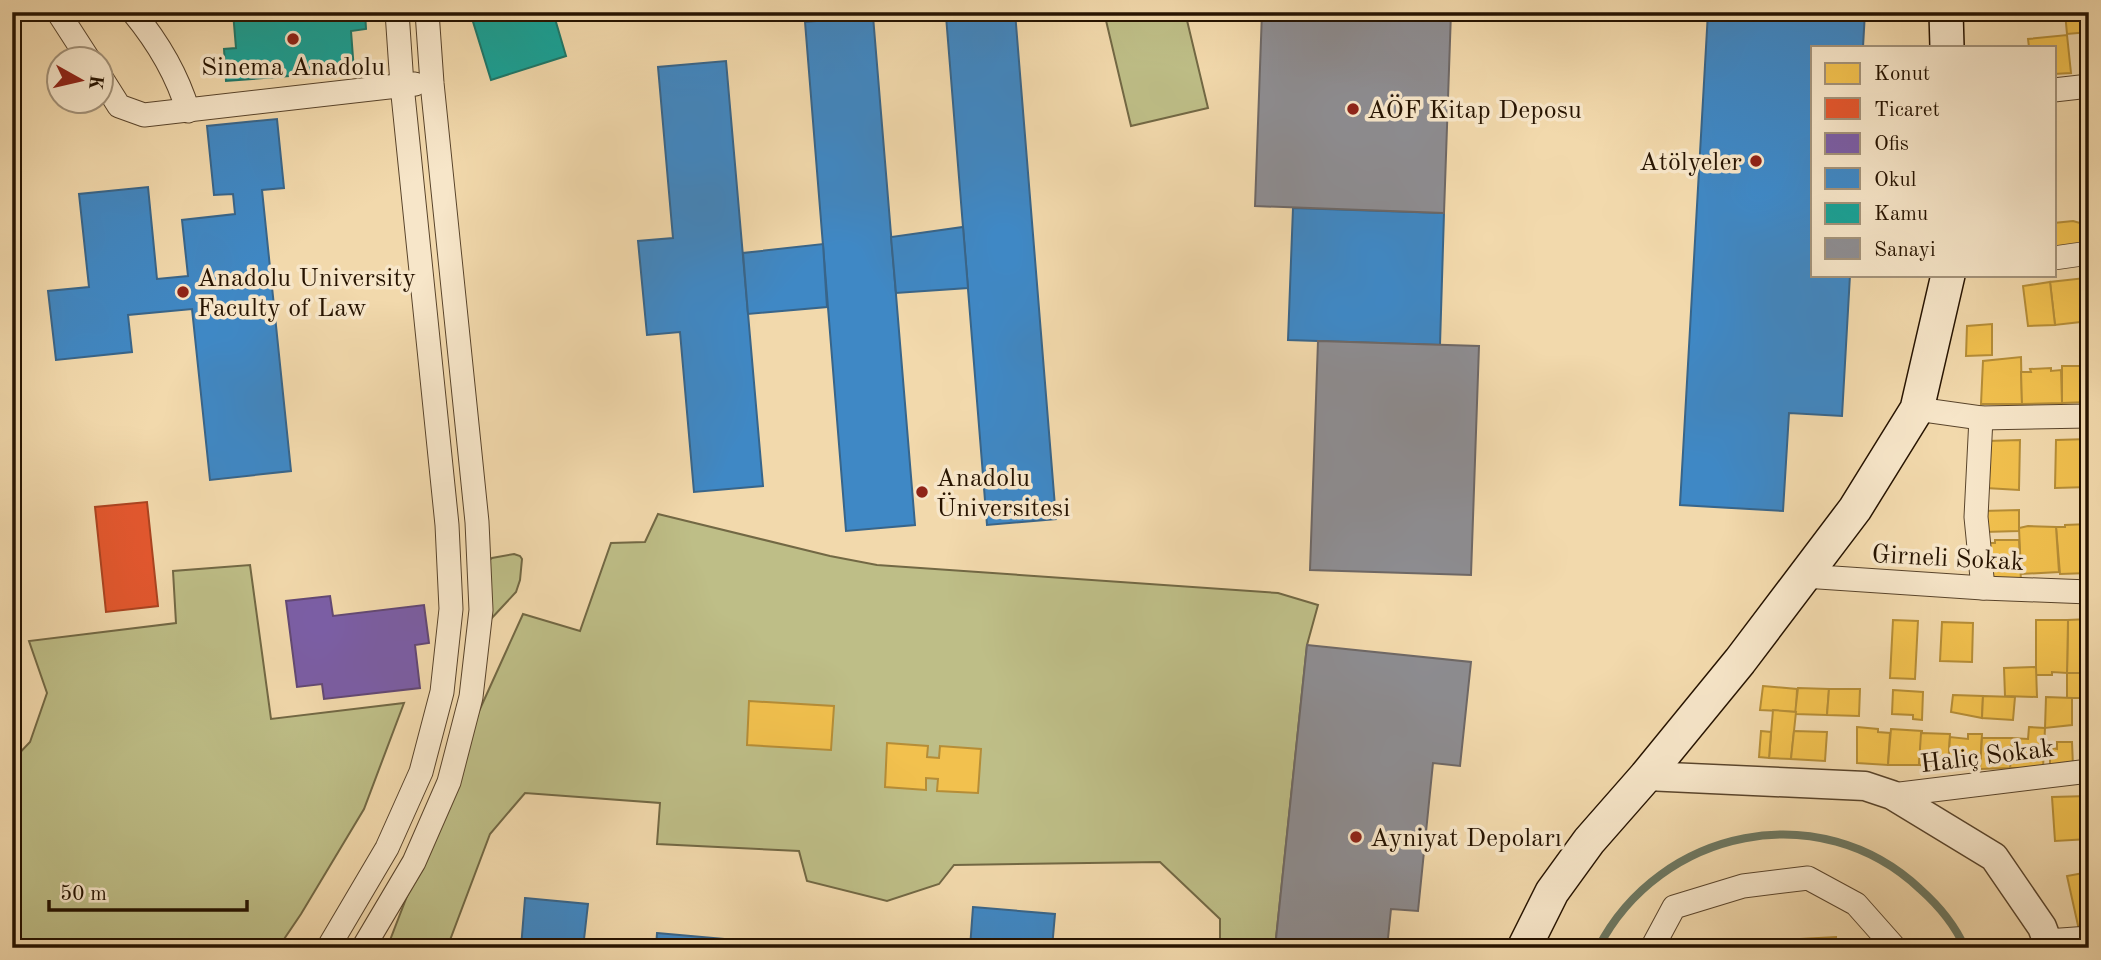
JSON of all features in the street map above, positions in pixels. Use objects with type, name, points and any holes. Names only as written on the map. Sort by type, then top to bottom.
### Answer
[{"type":"main road","points":[[1946,12],[1947,46]]},
{"type":"main road","points":[[1524,948],[1539,915],[1589,841],[1740,661],[1855,509],[1917,409],[1948,276]]},
{"type":"street","points":[[58,12],[80,46]]},
{"type":"street","points":[[133,12],[150,33],[180,86],[188,111]]},
{"type":"street","points":[[330,947],[387,848],[421,772],[442,692],[451,609],[447,526],[397,12]]},
{"type":"street","points":[[363,948],[414,862],[449,782],[471,697],[481,610],[477,522],[427,12]]},
{"type":"street","points":[[116,101],[127,110],[144,115],[432,83]]},
{"type":"street","points":[[2056,90],[2089,86]]},
{"type":"street","points":[[2056,258],[2089,253]]},
{"type":"street","points":[[1917,409],[1980,418],[2089,416]]},
{"type":"street","points":[[1980,418],[1976,517],[1983,588]]},
{"type":"street","name":"Girneli Sokak","points":[[1804,576],[2089,592]]},
{"type":"street","name":"Haliç Sokak","points":[[1892,795],[2089,771]]},
{"type":"street","points":[[1646,776],[1865,786],[1892,795],[1994,857],[2042,927],[2048,944],[2089,938]]},
{"type":"street","points":[[1652,948],[1674,907],[1743,886],[1808,878],[1856,904],[1895,948]]},
{"type":"green space","points":[[1104,12],[1185,12],[1208,108],[1131,126]]},
{"type":"green space","points":[[658,514],[877,565],[1278,593],[1318,605],[1307,645],[1275,948],[1220,948],[1220,919],[1160,862],[954,865],[939,884],[887,901],[807,881],[799,851],[657,844],[660,803],[525,793],[490,834],[447,948],[387,948],[475,720],[523,614],[580,631],[611,543],[645,542]]},
{"type":"green space","points":[[514,554],[522,559],[516,592],[490,620],[487,562],[492,558]]},
{"type":"green space","points":[[250,565],[271,719],[404,703],[364,809],[301,914],[278,948],[12,948],[12,761],[30,742],[47,693],[29,641],[176,623],[173,571]]},
{"type":"building: Konut","points":[[2065,12],[2089,12],[2089,32],[2067,34]]},
{"type":"building: Konut","points":[[2067,35],[2071,73],[2056,74],[2056,46],[2029,46],[2028,39]]},
{"type":"building: Konut","points":[[2089,222],[2089,252],[2084,253],[2080,223]]},
{"type":"building: Konut","points":[[2056,223],[2080,223],[2084,253],[2056,256]]},
{"type":"building: Konut","points":[[2085,278],[2089,321],[2055,325],[2050,282]]},
{"type":"building: Konut","points":[[2050,282],[2055,325],[2028,326],[2023,286]]},
{"type":"building: Konut","points":[[1992,324],[1992,355],[1966,356],[1967,326]]},
{"type":"building: Konut","points":[[2021,357],[2022,404],[1981,404],[1983,361]]},
{"type":"building: Konut","points":[[2062,366],[2089,366],[2089,402],[2062,403]]},
{"type":"building: Konut","points":[[2051,368],[2051,371],[2061,370],[2062,403],[2022,404],[2021,372]]},
{"type":"building: Konut","points":[[2089,439],[2089,487],[2055,488],[2056,440]]},
{"type":"building: Konut","points":[[2020,440],[2019,490],[1986,488],[1987,441]]},
{"type":"building: Konut","points":[[2019,510],[2019,531],[1984,532],[1983,511]]},
{"type":"building: Konut","points":[[2089,524],[2089,573],[2060,574],[2056,527]]},
{"type":"building: Konut","points":[[2056,527],[2059,572],[2021,574],[2019,528]]},
{"type":"building: Konut","points":[[1995,540],[2019,540],[2021,581],[1989,581],[1987,543],[1995,543]]},
{"type":"building: Konut","points":[[2089,619],[2088,673],[2067,673],[2068,620]]},
{"type":"building: Konut","points":[[1893,620],[1918,621],[1915,679],[1890,678]]},
{"type":"building: Konut","points":[[2036,620],[2068,620],[2067,673],[2036,675]]},
{"type":"building: Konut","points":[[1942,622],[1973,623],[1972,662],[1940,661]]},
{"type":"building: Konut","points":[[2036,667],[2037,697],[2005,696],[2004,668]]},
{"type":"building: Konut","points":[[2067,673],[2089,673],[2089,698],[2067,698]]},
{"type":"building: Konut","points":[[1763,686],[1797,689],[1796,712],[1760,710]]},
{"type":"building: Konut","points":[[1798,688],[1829,689],[1827,715],[1795,714]]},
{"type":"building: Konut","points":[[1829,689],[1860,689],[1859,716],[1827,715]]},
{"type":"building: Konut","points":[[1893,690],[1923,692],[1922,720],[1913,719],[1913,715],[1892,714]]},
{"type":"building: Konut","points":[[1953,695],[1983,696],[1982,718],[1951,712]]},
{"type":"building: Konut","points":[[1983,696],[2015,697],[2013,720],[1982,718]]},
{"type":"building: Konut","points":[[2046,697],[2072,698],[2072,725],[2045,728]]},
{"type":"building: Konut","points":[[749,701],[834,706],[831,750],[747,745]]},
{"type":"building: Konut","points":[[1773,710],[1796,712],[1791,759],[1769,758]]},
{"type":"building: Konut","points":[[1857,727],[1890,733],[1888,765],[1857,763]]},
{"type":"building: Konut","points":[[2029,727],[2045,728],[2043,768],[2010,768],[2012,738],[2028,739]]},
{"type":"building: Konut","points":[[1891,729],[1922,731],[1919,765],[1888,765]]},
{"type":"building: Konut","points":[[1761,731],[1771,732],[1769,758],[1759,757]]},
{"type":"building: Konut","points":[[1794,731],[1827,732],[1825,761],[1791,759]]},
{"type":"building: Konut","points":[[1921,733],[1950,734],[1948,769],[1919,765]]},
{"type":"building: Konut","points":[[1968,734],[1982,734],[1980,769],[1948,767],[1950,737],[1968,739]]},
{"type":"building: Konut","points":[[1982,738],[2012,738],[2010,768],[1980,769]]},
{"type":"building: Konut","points":[[2057,742],[2072,742],[2073,767],[2050,768],[2050,757],[2053,748],[2057,749]]},
{"type":"building: Konut","points":[[887,743],[928,746],[927,757],[939,758],[940,746],[981,749],[978,793],[937,791],[938,779],[926,778],[926,790],[885,787]]},
{"type":"building: Konut","points":[[2089,796],[2089,839],[2055,841],[2052,797]]},
{"type":"building: Konut","points":[[2089,872],[2089,929],[2079,930],[2067,876]]},
{"type":"building: Konut","points":[[1836,937],[1836,948],[1802,948],[1801,939]]},
{"type":"building: Konut","points":[[1853,939],[1854,948],[1836,948],[1836,940]]},
{"type":"building: Ticaret","points":[[147,502],[158,606],[106,612],[95,507]]},
{"type":"building: Ofis","points":[[330,596],[333,616],[424,605],[429,643],[415,645],[420,688],[324,699],[322,684],[297,687],[286,601]]},
{"type":"building: Okul","points":[[1015,12],[1056,519],[987,525],[946,16]]},
{"type":"building: Okul","name":"Atölyeler","points":[[1708,12],[1865,12],[1863,46],[1811,46],[1811,276],[1850,276],[1842,416],[1789,413],[1783,511],[1680,505]]},
{"type":"building: Okul","points":[[873,16],[915,525],[846,531],[805,22]]},
{"type":"building: Okul","points":[[13,22],[20,114],[12,114]]},
{"type":"building: Okul","points":[[726,61],[763,486],[694,492],[680,332],[647,335],[638,241],[673,238],[658,67]]},
{"type":"building: Okul","points":[[277,119],[284,188],[262,190],[291,471],[210,480],[192,309],[128,315],[132,352],[56,360],[48,291],[89,287],[79,194],[148,187],[157,279],[188,276],[182,220],[235,214],[233,194],[214,195],[207,126]]},
{"type":"building: Okul","points":[[1293,208],[1444,213],[1440,345],[1288,340]]},
{"type":"building: Okul","points":[[963,227],[968,288],[896,293],[891,237]]},
{"type":"building: Okul","points":[[823,244],[827,307],[748,314],[743,253]]},
{"type":"building: Okul","points":[[525,898],[588,904],[583,948],[521,948]]},
{"type":"building: Okul","points":[[973,907],[1055,914],[1052,948],[970,948]]},
{"type":"building: Okul","points":[[657,933],[827,948],[656,948]]},
{"type":"building: Kamu","name":"Sinema Anadolu","points":[[233,12],[365,12],[366,29],[351,31],[354,71],[226,81],[224,49],[236,48]]},
{"type":"building: Kamu","points":[[470,12],[553,12],[566,56],[491,80]]},
{"type":"building: Sanayi","name":"AÖF Kitap Deposu","points":[[1262,12],[1451,12],[1444,213],[1255,206]]},
{"type":"building: Sanayi","points":[[1318,341],[1479,346],[1471,575],[1310,570]]},
{"type":"building: Sanayi","name":"Ayniyat Depoları","points":[[1307,645],[1471,662],[1460,766],[1433,763],[1418,911],[1391,909],[1387,948],[1275,948]]},
{"type":"waterway","points":[[1598,948],[1626,907],[1660,875],[1701,852],[1745,838],[1791,835],[1836,842],[1880,860],[1920,889],[1933,902],[1951,923],[1965,948]]},
{"type":"place","name":"Sinema Anadolu","points":[[293,39]]},
{"type":"place","name":"AÖF Kitap Deposu","points":[[1353,109]]},
{"type":"place","name":"Atölyeler","points":[[1756,161]]},
{"type":"place","name":"Anadolu University Faculty of Law","points":[[183,292]]},
{"type":"place","name":"Anadolu Üniversitesi","points":[[922,492]]},
{"type":"place","name":"Ayniyat Depoları","points":[[1356,837]]}]
